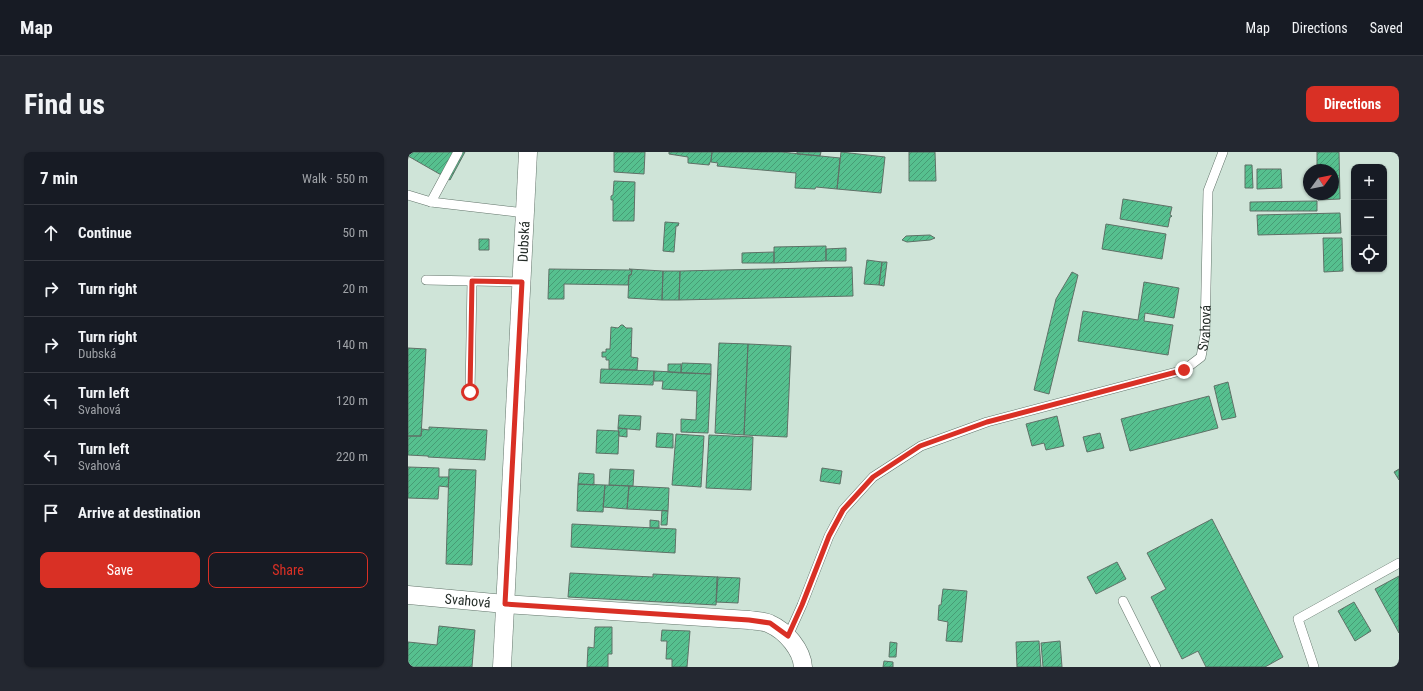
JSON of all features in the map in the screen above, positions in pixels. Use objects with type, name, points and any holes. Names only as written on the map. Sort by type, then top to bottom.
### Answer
[{"type":"street","name":"Dubská","points":[[502,667],[528,152]]},
{"type":"street","name":"Svahová","points":[[408,595],[505,604],[749,620],[770,623],[788,636],[803,659],[803,667]]},
{"type":"lane","points":[[431,202],[458,152]]},
{"type":"lane","name":"Svahová","points":[[788,636],[829,536],[843,510],[873,477],[920,446],[987,422],[1184,370],[1201,357],[1205,335],[1208,190],[1223,152]]},
{"type":"lane","points":[[408,195],[431,202],[525,212]]},
{"type":"lane","points":[[426,280],[522,282]]},
{"type":"lane","points":[[470,392],[472,281]]},
{"type":"lane","points":[[1314,667],[1298,619],[1399,563]]},
{"type":"lane","points":[[1123,601],[1156,667]]},
{"type":"building","points":[[408,152],[465,152],[450,180],[408,156]]},
{"type":"building","points":[[614,152],[645,152],[644,174],[614,172]]},
{"type":"building","points":[[669,152],[712,152],[709,165],[688,163],[688,157],[669,154]]},
{"type":"building","points":[[712,152],[781,152],[840,158],[837,189],[816,187],[815,189],[795,188],[796,173],[717,166],[718,163],[711,162]]},
{"type":"building","points":[[797,152],[821,152],[820,156],[797,154]]},
{"type":"building","points":[[841,152],[885,157],[881,193],[837,189]]},
{"type":"building","points":[[909,152],[935,152],[936,181],[909,181]]},
{"type":"building","points":[[1317,152],[1339,152],[1340,199],[1339,164],[1317,164]]},
{"type":"building","points":[[1245,165],[1252,165],[1253,188],[1245,188]]},
{"type":"building","points":[[1257,169],[1281,169],[1282,188],[1257,189]]},
{"type":"building","points":[[614,181],[635,182],[634,221],[613,221],[613,200],[611,200],[611,196],[613,195]]},
{"type":"building","points":[[1123,199],[1172,207],[1170,215],[1172,216],[1170,217],[1168,227],[1120,219]]},
{"type":"building","points":[[1317,201],[1317,211],[1250,211],[1250,202]]},
{"type":"building","points":[[1340,213],[1341,233],[1258,235],[1257,215]]},
{"type":"building","points":[[665,222],[679,223],[678,226],[676,226],[674,252],[663,251]]},
{"type":"building","points":[[1106,224],[1166,234],[1162,259],[1102,249]]},
{"type":"building","points":[[930,235],[935,238],[930,240],[907,242],[902,240],[906,236]]},
{"type":"building","points":[[1323,238],[1342,238],[1343,271],[1324,272]]},
{"type":"building","points":[[479,239],[489,239],[489,250],[479,250]]},
{"type":"building","points":[[826,246],[826,261],[774,263],[774,247]]},
{"type":"building","points":[[846,248],[846,261],[826,261],[826,249]]},
{"type":"building","points":[[774,252],[774,263],[742,263],[742,253]]},
{"type":"building","points":[[867,260],[882,262],[879,285],[864,284]]},
{"type":"building","points":[[882,262],[887,262],[884,286],[879,285]]},
{"type":"building","points":[[852,267],[853,296],[679,300],[680,271]]},
{"type":"building","points":[[549,269],[632,270],[631,275],[629,275],[628,285],[564,284],[564,299],[548,299]]},
{"type":"building","points":[[629,269],[663,271],[662,300],[628,298],[629,275],[631,275],[632,270]]},
{"type":"building","points":[[663,271],[680,271],[679,300],[662,300]]},
{"type":"building","points":[[1072,272],[1078,275],[1049,394],[1034,390],[1056,299]]},
{"type":"building","points":[[1144,282],[1179,288],[1174,318],[1145,313],[1144,321],[1173,325],[1168,355],[1078,341],[1083,311],[1138,320]]},
{"type":"building","points":[[621,325],[626,328],[632,328],[631,357],[638,358],[637,370],[609,369],[609,360],[606,360],[606,357],[602,357],[602,352],[606,352],[606,349],[610,349],[611,327],[618,328]]},
{"type":"building","points":[[719,343],[748,344],[744,435],[715,433]]},
{"type":"building","points":[[748,344],[791,346],[787,437],[744,435]]},
{"type":"building","points":[[408,348],[426,349],[421,436],[408,436]]},
{"type":"building","points":[[682,363],[711,364],[711,374],[681,373]]},
{"type":"building","points":[[668,364],[681,364],[681,373],[668,372]]},
{"type":"building","points":[[601,369],[654,371],[653,385],[600,383]]},
{"type":"building","points":[[654,371],[711,374],[708,433],[681,432],[681,419],[696,420],[697,391],[662,389],[663,381],[654,381]]},
{"type":"building","points":[[1228,382],[1236,417],[1222,420],[1214,386]]},
{"type":"building","points":[[1209,396],[1218,428],[1130,451],[1121,419]]},
{"type":"building","points":[[619,415],[641,416],[640,430],[618,428]]},
{"type":"building","points":[[1057,416],[1064,446],[1046,450],[1044,443],[1032,446],[1026,424]]},
{"type":"building","points":[[429,427],[487,430],[485,460],[408,455],[408,436],[421,436],[422,429],[429,430]]},
{"type":"building","points":[[618,428],[627,429],[627,437],[619,436]]},
{"type":"building","points":[[597,430],[619,431],[618,454],[596,453]]},
{"type":"building","points":[[657,433],[673,434],[673,448],[656,447]]},
{"type":"building","points":[[1100,433],[1104,448],[1087,452],[1083,437]]},
{"type":"building","points":[[676,434],[704,436],[701,487],[672,485]]},
{"type":"building","points":[[709,435],[753,437],[751,490],[706,488]]},
{"type":"building","points":[[408,467],[439,468],[439,477],[449,477],[448,487],[439,486],[438,499],[408,498]]},
{"type":"building","points":[[822,468],[842,471],[840,484],[820,481]]},
{"type":"building","points":[[449,469],[476,470],[472,565],[446,564]]},
{"type":"building","points":[[610,469],[634,470],[633,486],[609,485]]},
{"type":"building","points":[[1399,469],[1399,480],[1394,472]]},
{"type":"building","points":[[579,473],[594,474],[594,485],[578,484]]},
{"type":"building","points":[[578,484],[605,485],[603,512],[577,511]]},
{"type":"building","points":[[605,485],[629,486],[627,509],[603,507]]},
{"type":"building","points":[[629,486],[669,488],[668,511],[627,509]]},
{"type":"building","points":[[662,510],[668,511],[667,525],[661,525]]},
{"type":"building","points":[[1212,519],[1283,657],[1265,667],[1206,667],[1198,651],[1182,659],[1151,597],[1166,589],[1147,553]]},
{"type":"building","points":[[650,520],[659,521],[659,528],[650,528]]},
{"type":"building","points":[[572,524],[676,529],[675,553],[571,547]]},
{"type":"building","points":[[1117,562],[1126,579],[1096,594],[1087,577]]},
{"type":"building","points":[[570,573],[653,577],[653,574],[718,577],[716,605],[568,597]]},
{"type":"building","points":[[1399,576],[1399,633],[1375,589]]},
{"type":"building","points":[[717,577],[740,578],[738,603],[716,602]]},
{"type":"building","points":[[943,589],[967,591],[962,642],[946,641],[948,622],[938,620],[939,605],[941,605]]},
{"type":"building","points":[[1354,602],[1371,631],[1355,641],[1338,611]]},
{"type":"building","points":[[439,626],[475,630],[472,667],[408,667],[408,642],[437,645]]},
{"type":"building","points":[[595,627],[612,627],[612,654],[608,654],[608,667],[587,667],[588,647],[594,648]]},
{"type":"building","points":[[662,630],[690,631],[687,667],[672,667],[672,659],[666,659],[667,641],[661,641]]},
{"type":"building","points":[[1039,641],[1041,667],[1017,667],[1016,642]]},
{"type":"building","points":[[1060,641],[1062,667],[1043,667],[1041,643]]},
{"type":"building","points":[[890,642],[897,643],[896,657],[889,657]]},
{"type":"building","points":[[884,661],[893,662],[893,667],[883,667]]},
{"type":"route","points":[[470,392],[472,281],[522,282],[505,604],[749,620],[770,623],[788,636],[829,536],[843,510],[873,477],[920,446],[987,422],[1184,370]]}]
